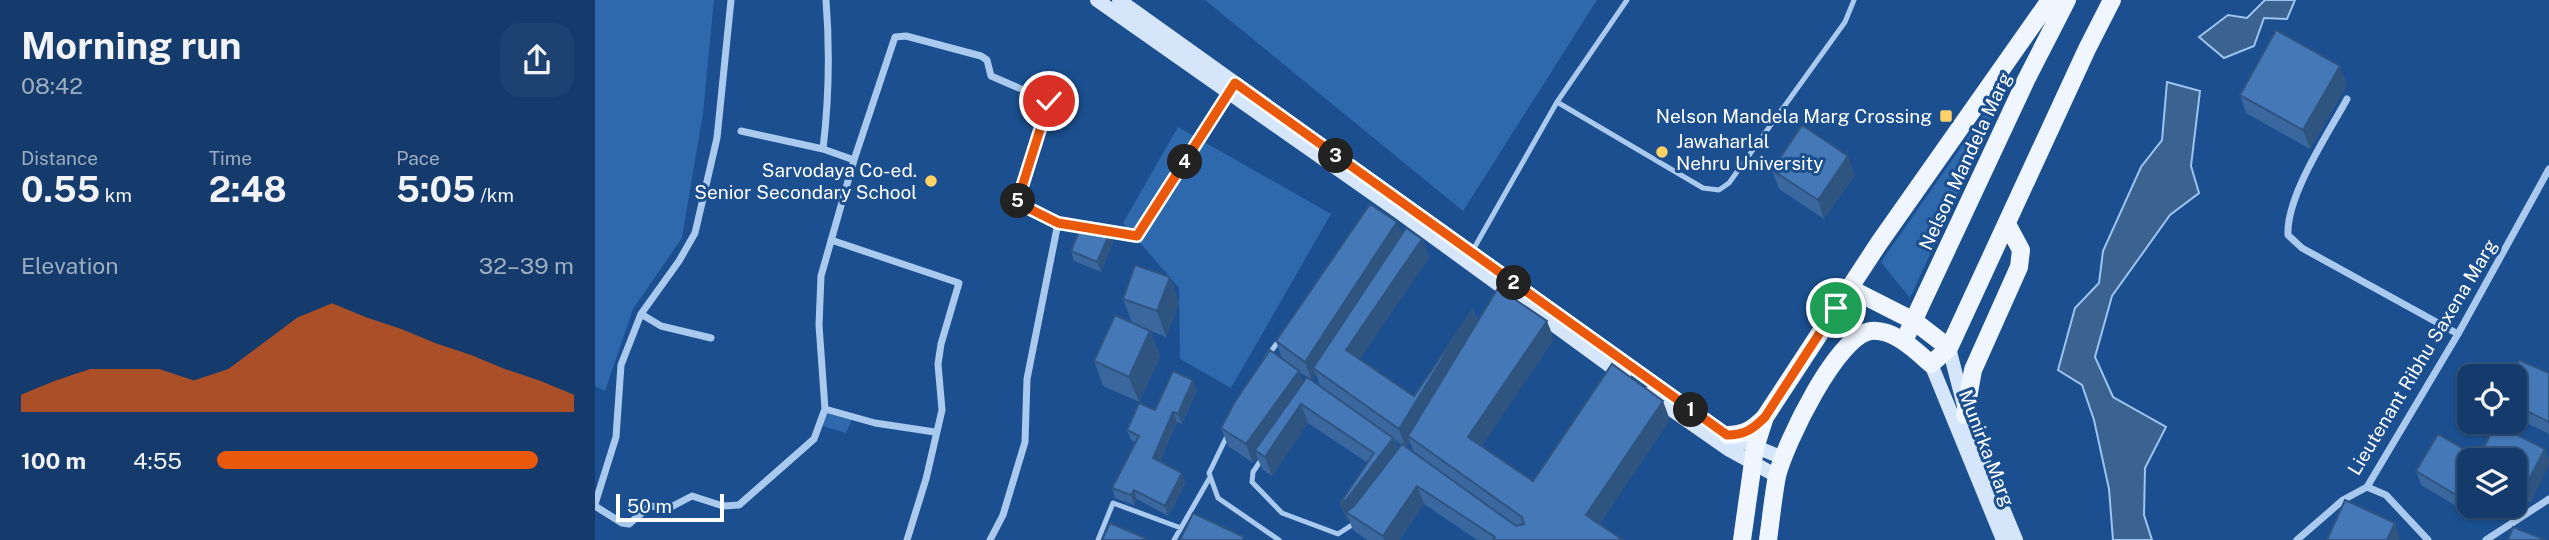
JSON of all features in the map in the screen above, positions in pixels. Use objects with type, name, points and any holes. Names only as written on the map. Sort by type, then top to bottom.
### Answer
[{"type":"main road","points":[[1727,435],[1746,433],[1765,417],[1849,288],[2050,0]]},
{"type":"main road","name":"Nelson Mandela Marg","points":[[1904,341],[2044,42],[2067,0]]},
{"type":"main road","points":[[1768,540],[1777,476],[1783,458],[1804,412],[1843,349],[1869,331],[1880,332],[1904,341],[1934,367],[1949,348],[2112,0]]},
{"type":"main road","points":[[1964,409],[1973,370],[2019,267],[2021,250],[2007,223]]},
{"type":"main road","points":[[1849,288],[1914,321],[1949,348]]},
{"type":"main road","points":[[1742,540],[1754,456],[1765,417]]},
{"type":"street","points":[[731,0],[717,138],[695,233],[679,261],[641,314],[621,365],[616,437],[595,505],[622,523],[629,524],[650,506],[669,508],[690,497],[698,497],[723,506],[739,505],[814,439],[825,409],[819,313],[821,276],[895,37],[907,36],[981,56],[987,60],[991,76],[1049,101],[1016,206],[1028,208],[1058,223],[1137,236],[1233,88]]},
{"type":"street","points":[[823,149],[830,57],[826,0]]},
{"type":"street","points":[[1097,0],[1233,88]]},
{"type":"street","points":[[1119,0],[1378,200],[1399,212],[1504,298],[1683,418],[1754,456],[1783,458]]},
{"type":"street","points":[[2347,99],[2294,199],[2288,235],[2302,248],[2458,334]]},
{"type":"street","points":[[741,131],[823,149],[855,160]]},
{"type":"street","name":"Lieutenant Ribhu Saxena Marg","points":[[2297,540],[2343,500],[2367,487],[2458,334],[2549,169]]},
{"type":"street","points":[[1378,200],[1472,252],[1727,435],[1777,476]]},
{"type":"street","points":[[990,540],[1003,515],[1025,442],[1027,379],[1058,223]]},
{"type":"street","points":[[831,240],[959,283],[941,344],[938,364],[941,410],[926,479],[907,540]]},
{"type":"street","points":[[641,314],[661,326],[711,338]]},
{"type":"street","name":"Munirka Marg","points":[[1949,348],[1964,409],[2016,540]]},
{"type":"street","name":"Munirka Marg","points":[[1934,367],[2003,540]]},
{"type":"street","points":[[825,409],[875,423],[935,432]]},
{"type":"street","points":[[2367,487],[2386,495],[2428,540]]},
{"type":"street","points":[[2486,540],[2549,499]]},
{"type":"lane","points":[[1472,252],[1531,143],[1627,0]]},
{"type":"lane","points":[[1557,102],[1703,188],[1719,190],[1729,183],[1838,33],[1854,0]]},
{"type":"lane","points":[[1262,367],[1284,333]]},
{"type":"lane","points":[[1268,356],[1279,364]]},
{"type":"lane","points":[[1232,426],[1209,473],[1209,479],[1218,498],[1279,540]]},
{"type":"lane","points":[[1268,451],[1253,472],[1252,482],[1282,513],[1338,534],[1357,522]]},
{"type":"lane","points":[[1174,540],[1209,479]]},
{"type":"lane","points":[[1098,540],[1113,503],[1181,528]]},
{"type":"lane","points":[[1102,530],[1113,535]]},
{"type":"shaded area","points":[[595,0],[714,0],[703,113],[682,238],[633,309],[605,391],[595,386]]},
{"type":"shaded area","points":[[1205,0],[1597,0],[1463,211]]},
{"type":"shaded area","points":[[2265,0],[2295,0],[2287,19],[2264,18],[2254,46],[2224,58],[2199,37],[2228,15],[2247,18]]},
{"type":"shaded area","points":[[2167,82],[2200,91],[2191,166],[2199,193],[2170,215],[2112,296],[2095,357],[2113,397],[2166,427],[2145,468],[2144,515],[2152,540],[2113,540],[2109,489],[2094,420],[2082,385],[2058,370],[2075,308],[2099,283],[2103,251],[2141,167],[2162,140]]},
{"type":"shaded area","points":[[1991,104],[1997,107],[1910,298],[1881,262]]},
{"type":"shaded area","points":[[1178,127],[1331,214],[1231,388],[1180,359],[1179,288],[1123,223]]},
{"type":"shaded area","points":[[825,409],[853,417],[846,433],[819,425]]},
{"type":"building","points":[[2276,30],[2340,66],[2303,130],[2240,95]]},
{"type":"building","points":[[1802,125],[1848,156],[1818,200],[1772,170]]},
{"type":"building","points":[[1370,204],[1397,222],[1305,362],[1276,341]]},
{"type":"building","points":[[1082,224],[1110,233],[1097,262],[1071,251]]},
{"type":"building","points":[[1406,228],[1422,239],[1346,350],[1414,396],[1473,309],[1399,429],[1313,368]]},
{"type":"building","points":[[1135,265],[1170,277],[1157,311],[1123,299]]},
{"type":"building","points":[[1498,288],[1547,321],[1468,437],[1533,481],[1612,364],[1663,401],[1586,515],[1623,540],[1493,540],[1495,537],[1417,486],[1383,536],[1346,512],[1354,506],[1402,444],[1516,526],[1524,524],[1522,517],[1408,436]]},
{"type":"building","points":[[1115,315],[1150,331],[1129,377],[1094,361]]},
{"type":"building","points":[[1270,350],[1299,371],[1246,444],[1221,428],[1234,403]]},
{"type":"building","points":[[2519,360],[2549,373],[2549,422],[2527,411],[2527,364],[2517,364]]},
{"type":"building","points":[[1173,371],[1193,380],[1178,414],[1173,412],[1153,458],[1182,473],[1165,506],[1134,490],[1131,495],[1112,488],[1139,436],[1127,430],[1139,403],[1155,410]]},
{"type":"building","points":[[1307,377],[1393,438],[1347,499],[1340,503],[1374,453],[1301,404],[1265,457],[1255,450]]},
{"type":"building","points":[[2438,434],[2462,448],[2457,448],[2457,495],[2416,471]]},
{"type":"building","points":[[2490,434],[2515,434],[2545,449],[2527,483],[2527,448],[2484,448]]},
{"type":"building","points":[[2345,500],[2395,523],[2387,540],[2327,540]]},
{"type":"building","points":[[1193,513],[1244,537],[1242,540],[1180,540]]},
{"type":"building","points":[[1110,523],[1145,538],[1145,540],[1102,540]]},
{"type":"building","points":[[2513,527],[2546,540],[2508,540]]},
{"type":"place","name":"Nelson Mandela Marg Crossing","points":[[1946,116]]},
{"type":"place","name":"Jawaharlal Nehru University","points":[[1662,152]]},
{"type":"place","name":"Sarvodaya Co-ed. Senior Secondary School","points":[[931,181]]},
{"type":"route","points":[[1049,101],[1016,206],[1028,208],[1058,223],[1129,236],[1139,235],[1235,83],[1727,435],[1746,433],[1765,417],[1836,308]]}]
